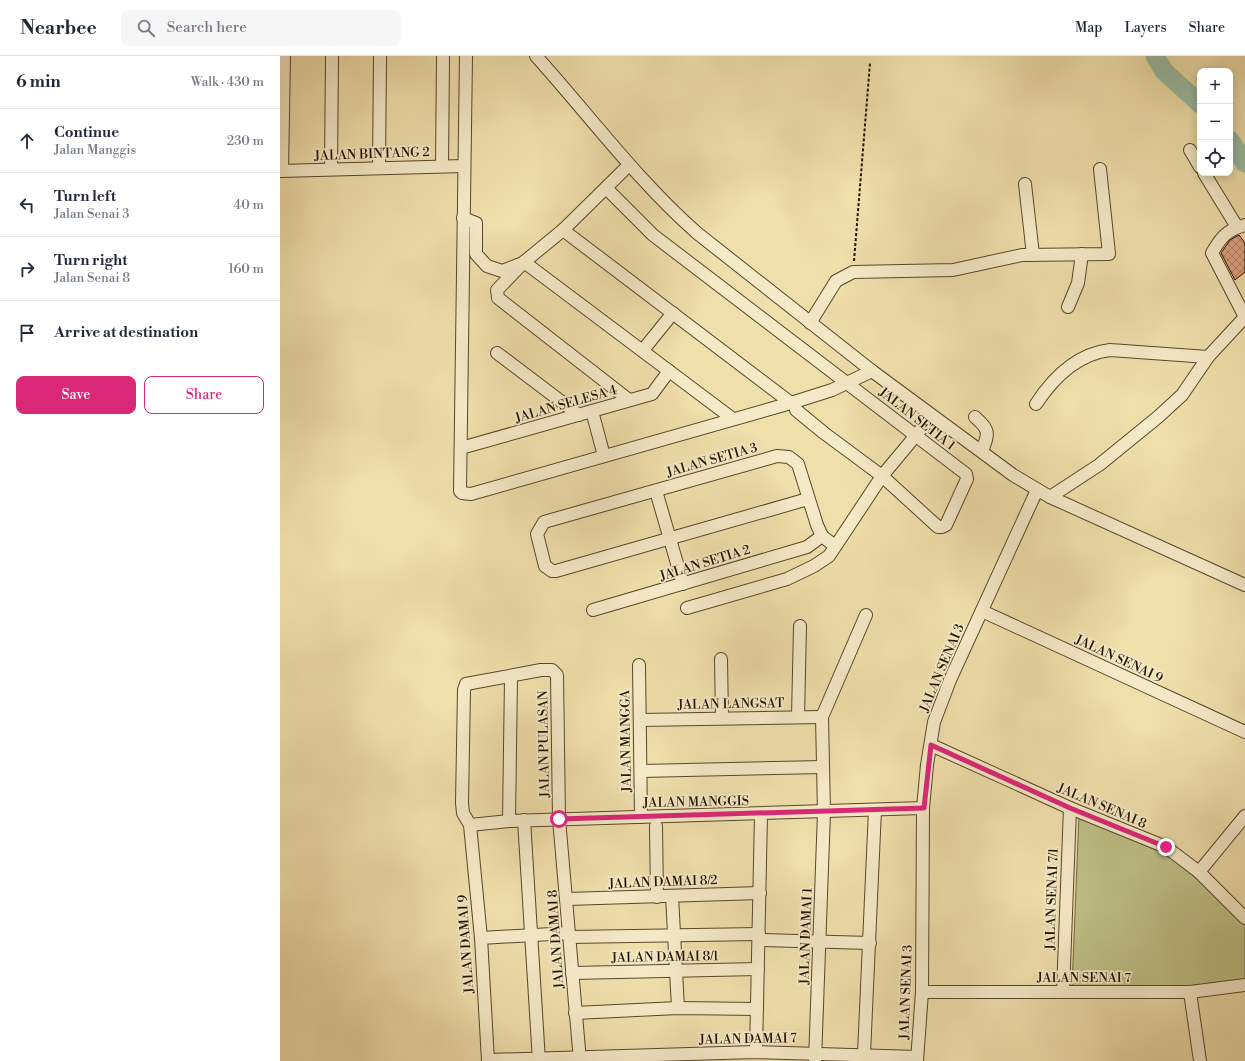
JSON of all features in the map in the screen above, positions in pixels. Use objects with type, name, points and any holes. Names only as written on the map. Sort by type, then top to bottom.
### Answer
[{"type":"street","points":[[281,171],[284,56]]},
{"type":"street","points":[[331,169],[332,56]]},
{"type":"street","points":[[379,168],[380,56]]},
{"type":"street","points":[[442,166],[443,56]]},
{"type":"street","points":[[466,56],[460,491],[465,494],[471,494],[733,419],[793,406],[848,383],[872,371]]},
{"type":"street","points":[[536,56],[628,165],[666,206],[697,233],[810,323],[932,416],[1013,475],[1037,490],[1245,585]]},
{"type":"street","points":[[1190,150],[1197,161]]},
{"type":"street","points":[[628,165],[563,230],[524,262],[497,290],[498,298],[629,400]]},
{"type":"street","name":"JALAN BINTANG 2","points":[[281,171],[464,166]]},
{"type":"street","points":[[810,323],[836,281],[853,272],[953,270],[1022,255],[1109,254],[1100,169]]},
{"type":"street","points":[[1050,497],[1100,465],[1182,395],[1208,357],[1245,317],[1212,253],[1222,236],[1241,226],[1206,176]]},
{"type":"street","points":[[1025,184],[1033,255]]},
{"type":"street","name":"JALAN SETIA 1","points":[[606,188],[653,235],[966,474],[967,479],[946,525],[938,527],[882,476]]},
{"type":"street","points":[[464,218],[476,223],[476,254],[488,266],[502,271],[524,262]]},
{"type":"street","points":[[563,230],[673,313],[793,406],[824,433],[882,476]]},
{"type":"street","points":[[1068,307],[1078,283],[1082,254]]},
{"type":"street","points":[[524,262],[733,419]]},
{"type":"street","points":[[643,350],[673,313]]},
{"type":"street","points":[[1036,404],[1046,388],[1062,372],[1078,361],[1099,352],[1110,350],[1208,357]]},
{"type":"street","points":[[497,353],[579,415]]},
{"type":"street","name":"JALAN SELESA 4","points":[[461,448],[652,394],[669,371]]},
{"type":"street","points":[[592,411],[604,456]]},
{"type":"street","points":[[687,608],[787,579],[814,566],[828,556],[882,476],[932,416]]},
{"type":"street","points":[[975,417],[984,424],[987,432],[982,451]]},
{"type":"street","name":"JALAN SETIA 3","points":[[670,539],[552,571],[545,566],[536,534],[544,522],[777,456],[789,457],[798,464],[808,499],[822,536]]},
{"type":"street","name":"JALAN SENAI 3","points":[[917,1059],[922,992],[924,808],[934,722],[947,687],[1037,490]]},
{"type":"street","points":[[656,491],[683,584]]},
{"type":"street","points":[[670,539],[808,499]]},
{"type":"street","points":[[822,536],[835,546]]},
{"type":"street","name":"JALAN SETIA 2","points":[[593,610],[807,547],[822,536]]},
{"type":"street","name":"JALAN SENAI 9","points":[[982,611],[1245,732]]},
{"type":"street","points":[[822,716],[866,615]]},
{"type":"street","points":[[798,717],[800,626]]},
{"type":"street","points":[[721,659],[722,718]]},
{"type":"street","name":"JALAN MANGGA","points":[[639,665],[641,817]]},
{"type":"street","name":"JALAN PULASAN","points":[[511,677],[541,670],[552,670],[557,675],[559,819]]},
{"type":"street","points":[[509,821],[511,677]]},
{"type":"street","name":"JALAN DAMAI 9","points":[[488,1060],[481,938],[470,825],[463,813],[462,803],[464,690],[466,684],[511,677]]},
{"type":"street","name":"JALAN LANGSAT","points":[[640,720],[822,716]]},
{"type":"street","name":"JALAN DAMAI 1","points":[[815,1057],[824,812],[822,716]]},
{"type":"street","name":"JALAN SENAI 8","points":[[931,745],[1070,808],[1166,847],[1199,872],[1245,918]]},
{"type":"street","points":[[640,771],[823,767]]},
{"type":"street","name":"JALAN MANGGIS","points":[[470,825],[524,820],[924,808]]},
{"type":"street","name":"JALAN SENAI 7/1","points":[[1063,992],[1070,808]]},
{"type":"street","points":[[864,1054],[876,810]]},
{"type":"street","points":[[756,1052],[761,814]]},
{"type":"street","points":[[1199,872],[1245,816]]},
{"type":"street","name":"JALAN DAMAI 8","points":[[559,819],[580,1059]]},
{"type":"street","points":[[524,820],[539,1060]]},
{"type":"street","points":[[656,826],[657,897]]},
{"type":"street","name":"JALAN DAMAI 8/2","points":[[567,899],[760,893]]},
{"type":"street","points":[[672,896],[678,1008]]},
{"type":"street","points":[[481,938],[530,935],[674,935],[759,937],[870,943]]},
{"type":"street","name":"JALAN DAMAI 8/1","points":[[572,973],[758,969]]},
{"type":"street","name":"JALAN SENAI 7","points":[[922,992],[1190,992],[1245,985]]},
{"type":"street","points":[[1190,992],[1200,1061]]},
{"type":"street","points":[[575,1013],[678,1008],[757,1009]]},
{"type":"street","name":"JALAN DAMAI 7","points":[[488,1060],[580,1059],[756,1052],[815,1057],[864,1054],[917,1059]]},
{"type":"path","points":[[853,272],[870,63]]},
{"type":"green space","points":[[1079,815],[1166,853],[1204,885],[1245,925],[1245,980],[1189,987],[1072,987]]},
{"type":"building","points":[[1239,235],[1245,243],[1245,272],[1235,280],[1221,253],[1230,240]]},
{"type":"waterway","points":[[1155,56],[1164,71],[1197,101]]},
{"type":"waterway","points":[[1233,145],[1245,163]]},
{"type":"route","points":[[559,819],[713,816],[924,808],[927,765],[931,745],[1070,808],[1166,847]]}]
